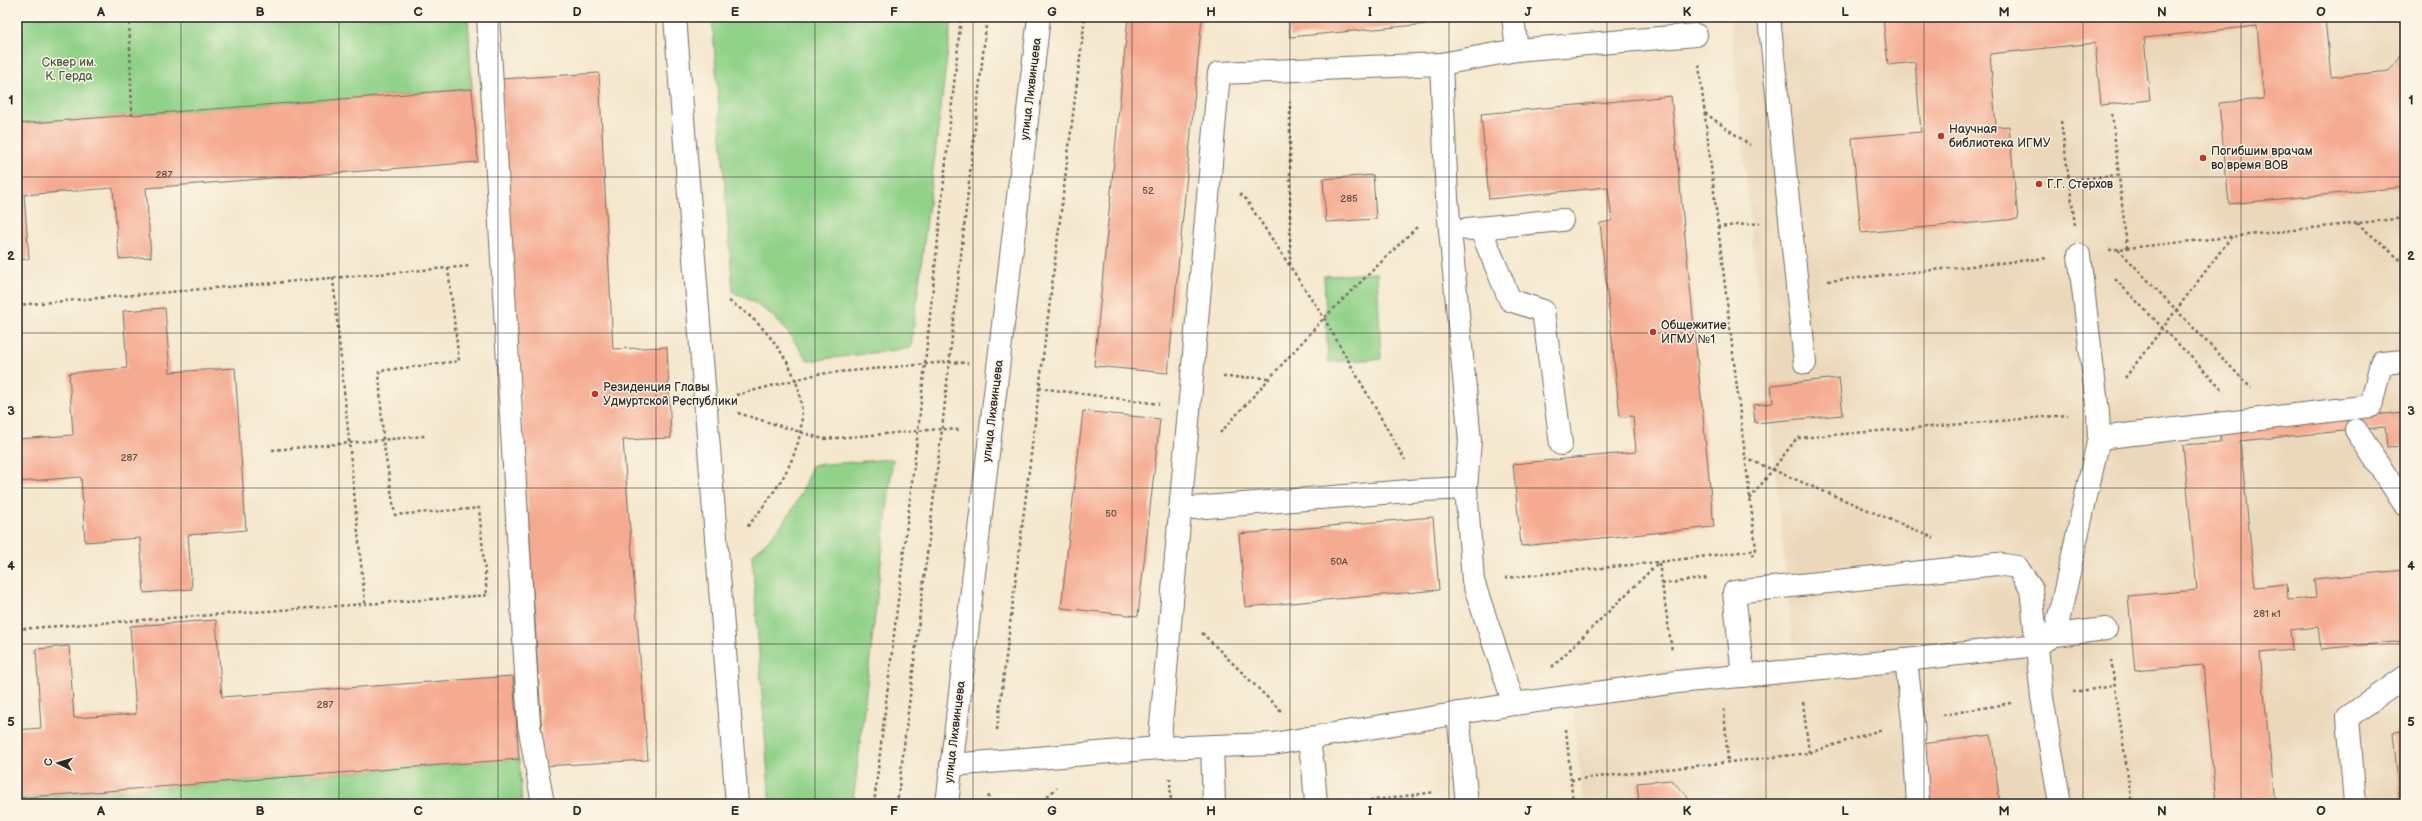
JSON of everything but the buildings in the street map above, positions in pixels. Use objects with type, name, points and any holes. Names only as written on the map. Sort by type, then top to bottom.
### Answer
[{"type":"street","points":[[488,17],[529,725],[543,804]]},
{"type":"street","points":[[675,17],[737,804]]},
{"type":"street","name":"улица Лихвинцева","points":[[947,804],[1039,17]]},
{"type":"street","points":[[1513,17],[1517,50]]},
{"type":"street","points":[[1769,17],[1805,363]]},
{"type":"street","points":[[1158,748],[1220,73],[1441,64],[1517,50],[1696,35]]},
{"type":"street","points":[[1441,64],[1447,198],[1470,441],[1466,488],[1473,581],[1514,704]]},
{"type":"street","points":[[1450,230],[1562,220]]},
{"type":"street","points":[[1480,228],[1510,300],[1543,311],[1561,444]]},
{"type":"street","points":[[2060,804],[2042,697],[2046,640],[2099,438],[2098,413],[2079,255]]},
{"type":"street","points":[[2099,438],[2252,420],[2279,418],[2355,418],[2371,406],[2381,363],[2405,361]]},
{"type":"street","points":[[2355,418],[2405,505]]},
{"type":"street","points":[[1180,509],[1422,490],[1466,488]]},
{"type":"street","points":[[1744,676],[1734,592],[1997,564],[2017,567],[2031,588],[2046,640]]},
{"type":"street","points":[[951,764],[993,762],[1158,748],[1272,744],[1514,704],[1677,682],[1906,660],[2046,640],[2106,629]]},
{"type":"street","points":[[1906,660],[1913,721],[1918,804]]},
{"type":"street","points":[[2355,804],[2348,717],[2405,677]]},
{"type":"street","points":[[1458,713],[1466,796]]},
{"type":"street","points":[[1308,738],[1314,766],[1316,804]]},
{"type":"street","points":[[1212,746],[1214,804]]},
{"type":"path","points":[[130,17],[132,115]]},
{"type":"path","points":[[874,804],[918,431],[961,17]]},
{"type":"path","points":[[897,804],[942,429],[948,362],[987,17]]},
{"type":"path","points":[[988,804],[1085,17]]},
{"type":"path","points":[[1696,35],[1717,227],[1756,549],[1734,592]]},
{"type":"path","points":[[1290,70],[1290,266]]},
{"type":"path","points":[[1704,112],[1786,171]]},
{"type":"path","points":[[2112,114],[2127,248]]},
{"type":"path","points":[[2061,121],[2079,255]]},
{"type":"path","points":[[1211,170],[1245,198],[1290,266],[1324,318],[1422,490]]},
{"type":"path","points":[[2068,180],[2119,175]]},
{"type":"path","points":[[1219,434],[1324,318],[1447,198]]},
{"type":"path","points":[[1717,227],[1790,220]]},
{"type":"path","points":[[2357,223],[2405,264]]},
{"type":"path","points":[[1750,499],[1797,438],[2098,413],[2232,236]]},
{"type":"path","points":[[2118,248],[2279,418]]},
{"type":"path","points":[[17,305],[502,263]]},
{"type":"path","points":[[448,268],[458,361],[379,371],[383,440],[394,515],[479,508],[487,596]]},
{"type":"path","points":[[2110,274],[2252,420]]},
{"type":"path","points":[[333,278],[365,604]]},
{"type":"path","points":[[696,284],[721,296],[757,321],[776,344],[796,380],[802,397],[803,424],[783,478],[741,534],[718,552]]},
{"type":"path","points":[[706,403],[818,374],[948,362],[998,366]]},
{"type":"path","points":[[1192,377],[1270,378]]},
{"type":"path","points":[[1039,388],[1190,409]]},
{"type":"path","points":[[706,403],[823,439],[942,429],[990,432]]},
{"type":"path","points":[[272,450],[425,436]]},
{"type":"path","points":[[1745,458],[1772,471],[1938,540]]},
{"type":"path","points":[[1473,581],[1659,562],[1756,549]]},
{"type":"path","points":[[1659,562],[1677,682]]},
{"type":"path","points":[[1514,704],[1659,562]]},
{"type":"path","points":[[17,629],[521,593]]},
{"type":"path","points":[[1172,604],[1308,738]]},
{"type":"path","points":[[2106,629],[2132,804]]},
{"type":"path","points":[[1721,678],[1728,762]]},
{"type":"path","points":[[1913,721],[2042,697],[2114,686]]},
{"type":"path","points":[[1563,698],[1573,804]]},
{"type":"path","points":[[1804,713],[1809,753]]},
{"type":"path","points":[[1571,780],[1809,753],[1875,731]]},
{"type":"path","points":[[1346,804],[1466,796]]},
{"type":"shaded area","points":[[1730,17],[2405,17],[2405,804],[1583,804],[1570,680],[1794,657]]},
{"type":"green space","name":"Сквер им. К. Герда","points":[[17,17],[468,17],[472,89],[17,124]]},
{"type":"green space","points":[[712,17],[952,17],[911,348],[808,361],[777,320],[748,299],[733,292]]},
{"type":"green space","points":[[1377,273],[1381,359],[1328,362],[1324,276]]},
{"type":"green space","points":[[893,459],[853,804],[770,804],[752,555],[782,525],[796,504],[812,465]]},
{"type":"green space","points":[[519,759],[522,804],[17,804],[17,798]]},
{"type":"place","name":"Научная библиотека ИГМУ","points":[[1941,136]]},
{"type":"place","name":"Погибшим врачам во время ВОВ","points":[[2203,158]]},
{"type":"place","name":"Г.Г. Стерхов","points":[[2039,184]]},
{"type":"place","name":"Общежитие ИГМУ №1","points":[[1653,332]]},
{"type":"place","name":"Резиденция Главы Удмуртской Республики","points":[[595,394]]}]
